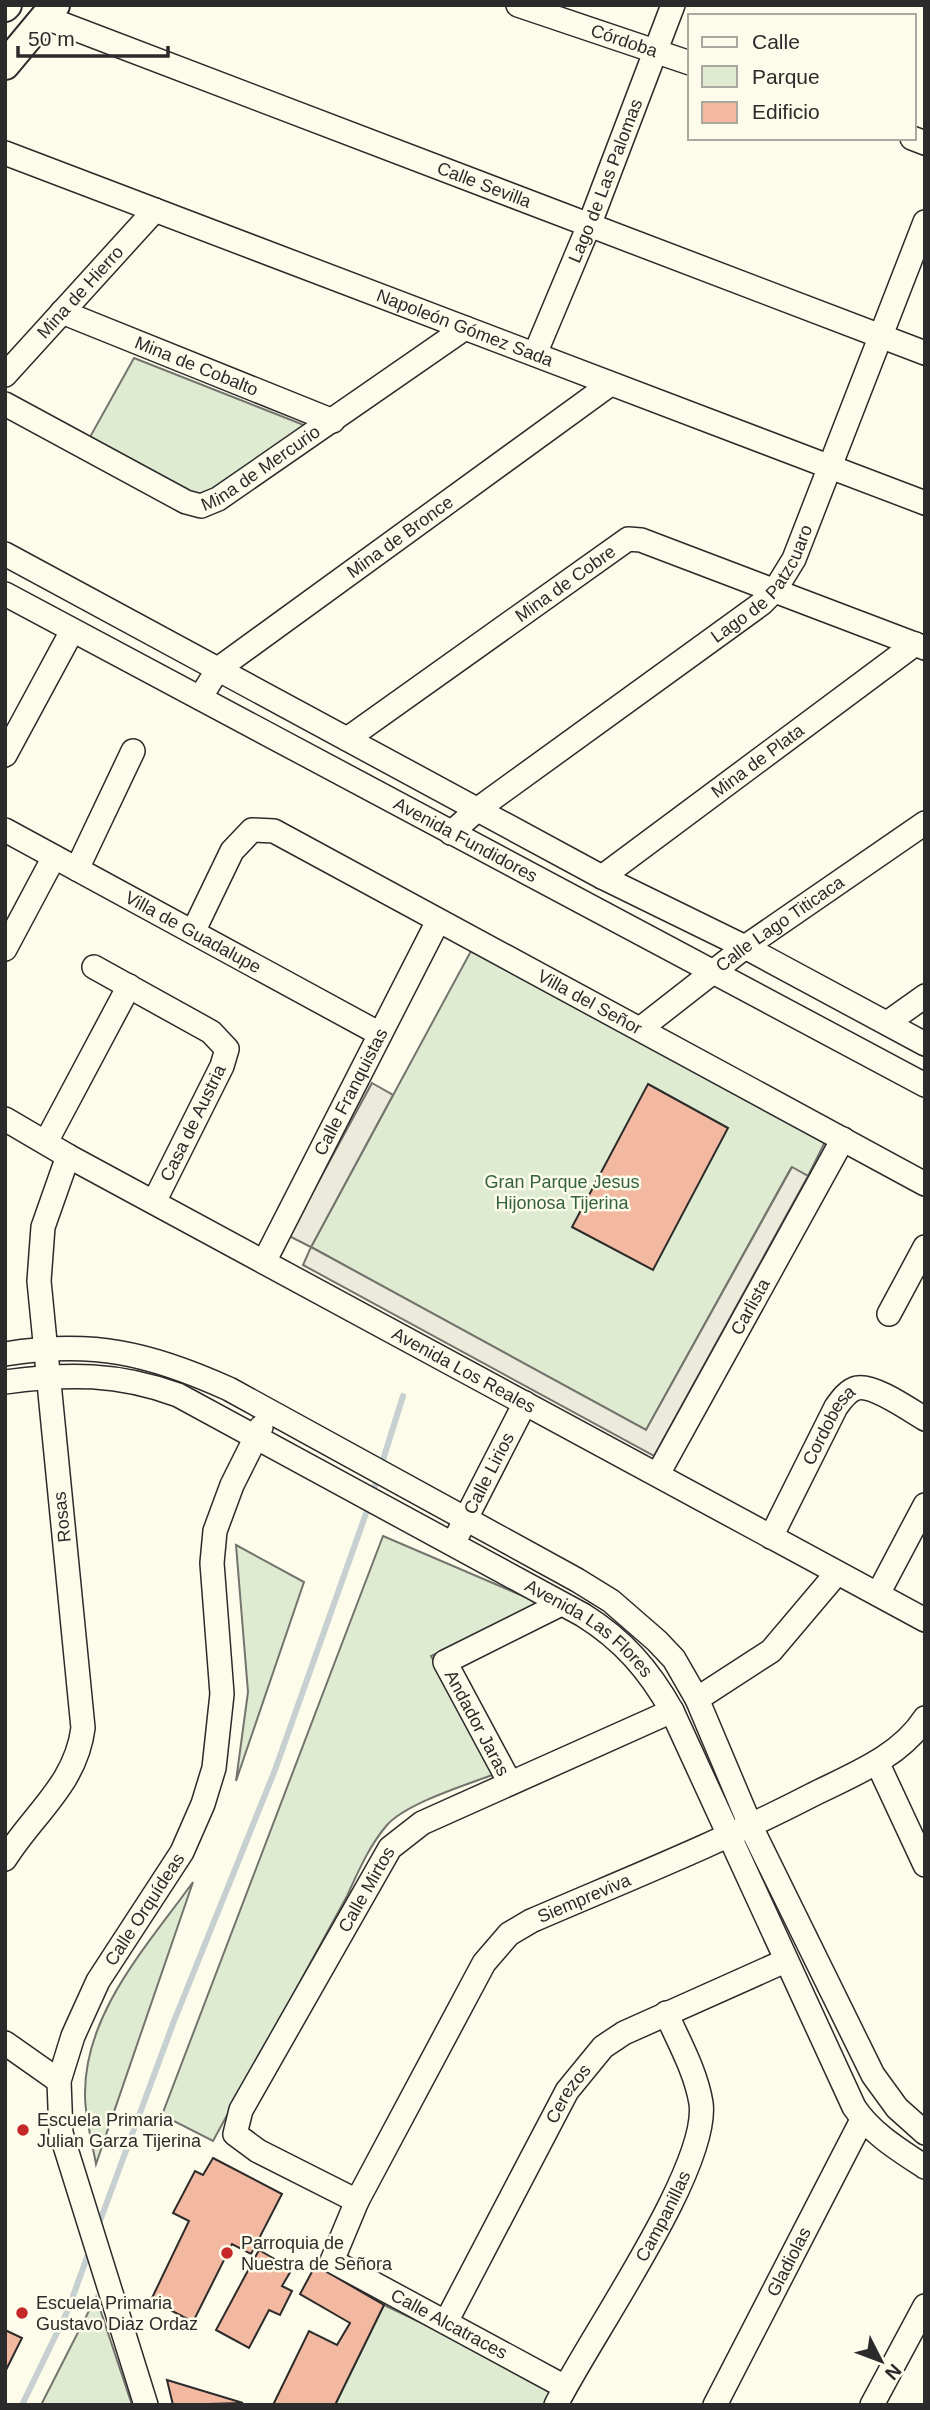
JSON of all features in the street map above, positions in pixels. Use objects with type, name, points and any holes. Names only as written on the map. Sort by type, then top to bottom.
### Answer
[{"type":"main road","points":[[5,65],[49,11]]},
{"type":"street","name":"Córdoba","points":[[518,5],[688,62]]},
{"type":"street","name":"Lago de Las Palomas","points":[[535,354],[590,223],[673,5]]},
{"type":"street","name":"Calle Sevilla","points":[[49,11],[925,353]]},
{"type":"street","name":"Napoleón Gómez Sada","points":[[5,153],[925,503]]},
{"type":"street","name":"Mina de Hierro","points":[[5,375],[155,209]]},
{"type":"street","name":"Lago de Patzcuaro","points":[[451,833],[478,809],[761,604],[775,590],[794,559],[925,222]]},
{"type":"street","name":"Mina de Cobalto","points":[[62,312],[332,421]]},
{"type":"street","name":"Mina de Mercurio","points":[[5,404],[186,502],[201,506],[218,499],[466,328]]},
{"type":"street","name":"Mina de Bronce","points":[[200,698],[218,670],[609,385]]},
{"type":"street","name":"Mina de Cobre","points":[[347,739],[628,539],[641,540],[920,646]]},
{"type":"street","name":"Avenida Fundidores","points":[[5,554],[602,877],[745,947],[925,1044]]},
{"type":"street","name":"Avenida Fundidores","points":[[5,594],[925,1086]]},
{"type":"street","points":[[5,755],[72,631]]},
{"type":"street","name":"Mina de Plata","points":[[602,877],[920,646]]},
{"type":"street","points":[[77,869],[133,751]]},
{"type":"street","name":"Calle Lago Titicaca","points":[[640,1029],[745,947],[925,823]]},
{"type":"street","name":"Villa de Guadalupe","points":[[5,830],[380,1034]]},
{"type":"street","name":"Villa del Señor","points":[[193,932],[232,851],[252,830],[274,831],[925,1184]]},
{"type":"street","points":[[5,949],[54,857]]},
{"type":"street","name":"Calle Franquistas","points":[[264,1262],[438,921]]},
{"type":"street","points":[[46,1142],[129,986],[94,967]]},
{"type":"street","name":"Casa de Austria","points":[[129,986],[211,1032],[225,1043],[226,1053],[222,1066],[154,1202]]},
{"type":"street","points":[[887,1024],[925,996]]},
{"type":"street","name":"Avenida Los Reales","points":[[5,1119],[68,1156],[925,1620]]},
{"type":"street","name":"Carlista","points":[[658,1474],[843,1139]]},
{"type":"street","name":"Rosas","points":[[5,1859],[69,1777],[81,1747],[83,1728],[48,1376],[39,1253],[43,1227],[68,1156]]},
{"type":"street","points":[[888,1314],[925,1247]]},
{"type":"street","name":"Avenida Las Flores","points":[[5,1354],[46,1348],[123,1351],[157,1359],[229,1389],[611,1601],[657,1641],[674,1660],[697,1699],[751,1827],[873,2075],[886,2096],[925,2133]]},
{"type":"street","name":"Avenida Las Flores","points":[[5,1382],[48,1376],[95,1377],[154,1387],[195,1404],[603,1627],[631,1651],[660,1689],[672,1711],[842,2085],[862,2120],[925,2166]]},
{"type":"street","name":"Cordobesa","points":[[771,1536],[835,1407],[851,1391],[858,1387],[875,1391],[925,1419]]},
{"type":"street","name":"Calle Lirios","points":[[452,1544],[525,1403]]},
{"type":"street","name":"Calle Orquídeas","points":[[146,2405],[61,2133],[60,2081],[73,2036],[99,1981],[182,1852],[203,1804],[214,1768],[222,1694],[212,1563],[215,1531],[232,1485],[270,1411]]},
{"type":"street","points":[[878,1594],[925,1505]]},
{"type":"street","points":[[697,1699],[771,1651],[837,1573]]},
{"type":"street","name":"Andador Jaras","points":[[510,1783],[445,1662],[561,1604]]},
{"type":"street","name":"Calle Mirtos","points":[[357,2201],[258,2151],[235,2134],[241,2110],[390,1848],[422,1823],[672,1711]]},
{"type":"street","name":"Siempreviva","points":[[332,2261],[357,2201],[467,1992],[484,1963],[509,1934],[531,1921],[751,1827],[877,1762],[909,1738],[925,1718]]},
{"type":"street","points":[[877,1762],[925,1865]]},
{"type":"street","name":"Cerezos","points":[[446,2322],[567,2091],[603,2047],[624,2033],[666,2013],[785,1961]]},
{"type":"street","name":"Campanillas","points":[[561,2396],[671,2203],[699,2133],[701,2105],[694,2076],[666,2013]]},
{"type":"street","points":[[5,2043],[60,2081]]},
{"type":"street","name":"Gladiolas","points":[[715,2405],[862,2120]]},
{"type":"street","name":"Calle Alcatraces","points":[[332,2261],[446,2322],[561,2396]]},
{"type":"street","points":[[872,2405],[925,2306]]},
{"type":"green space","points":[[134,358],[309,427],[205,503],[90,437]]},
{"type":"green space","name":"Gran Parque Jesus Hijonosa Tijerina","points":[[471,951],[825,1142],[808,1176],[791,1168],[646,1430],[311,1247]]},
{"type":"green space","points":[[383,1536],[544,1605],[431,1656],[495,1774],[408,1809],[387,1825],[364,1859],[347,1896],[213,2141],[162,2115]]},
{"type":"green space","points":[[236,1545],[304,1582],[236,1781],[248,1692]]},
{"type":"green space","points":[[193,1882],[96,2164],[87,2121],[85,2095],[95,2036],[122,1981]]},
{"type":"green space","points":[[96,2297],[132,2405],[41,2405]]},
{"type":"green space","points":[[384,2305],[447,2335],[558,2395],[552,2405],[335,2405]]},
{"type":"shaded area","points":[[372,1083],[393,1095],[311,1247],[289,1236]]},
{"type":"shaded area","points":[[792,1167],[808,1176],[654,1456],[303,1265],[311,1247],[646,1430]]},
{"type":"building","points":[[648,1084],[728,1128],[653,1270],[572,1227]]},
{"type":"building","points":[[213,2158],[282,2194],[251,2254],[232,2244],[193,2322],[151,2300],[189,2221],[173,2213],[195,2171],[203,2175]]},
{"type":"building","points":[[259,2250],[292,2269],[282,2286],[292,2291],[280,2315],[269,2310],[249,2348],[216,2330]]},
{"type":"building","points":[[314,2268],[322,2269],[384,2305],[335,2405],[273,2405],[309,2331],[337,2345],[350,2323],[300,2294]]},
{"type":"building","points":[[5,2330],[22,2338],[5,2372]]},
{"type":"building","points":[[167,2380],[243,2403],[173,2405]]},
{"type":"waterway","points":[[372,1495],[403,1396]]},
{"type":"waterway","points":[[97,2229],[174,2021],[275,1770],[369,1505]]},
{"type":"waterway","points":[[22,2405],[68,2310],[90,2249]]},
{"type":"place","name":"Escuela Primaria Julian Garza Tijerina","points":[[23,2130]]},
{"type":"place","name":"Parroquia de Nuestra de Señora","points":[[227,2253]]},
{"type":"place","name":"Escuela Primaria Gustavo Diaz Ordaz","points":[[22,2313]]}]
